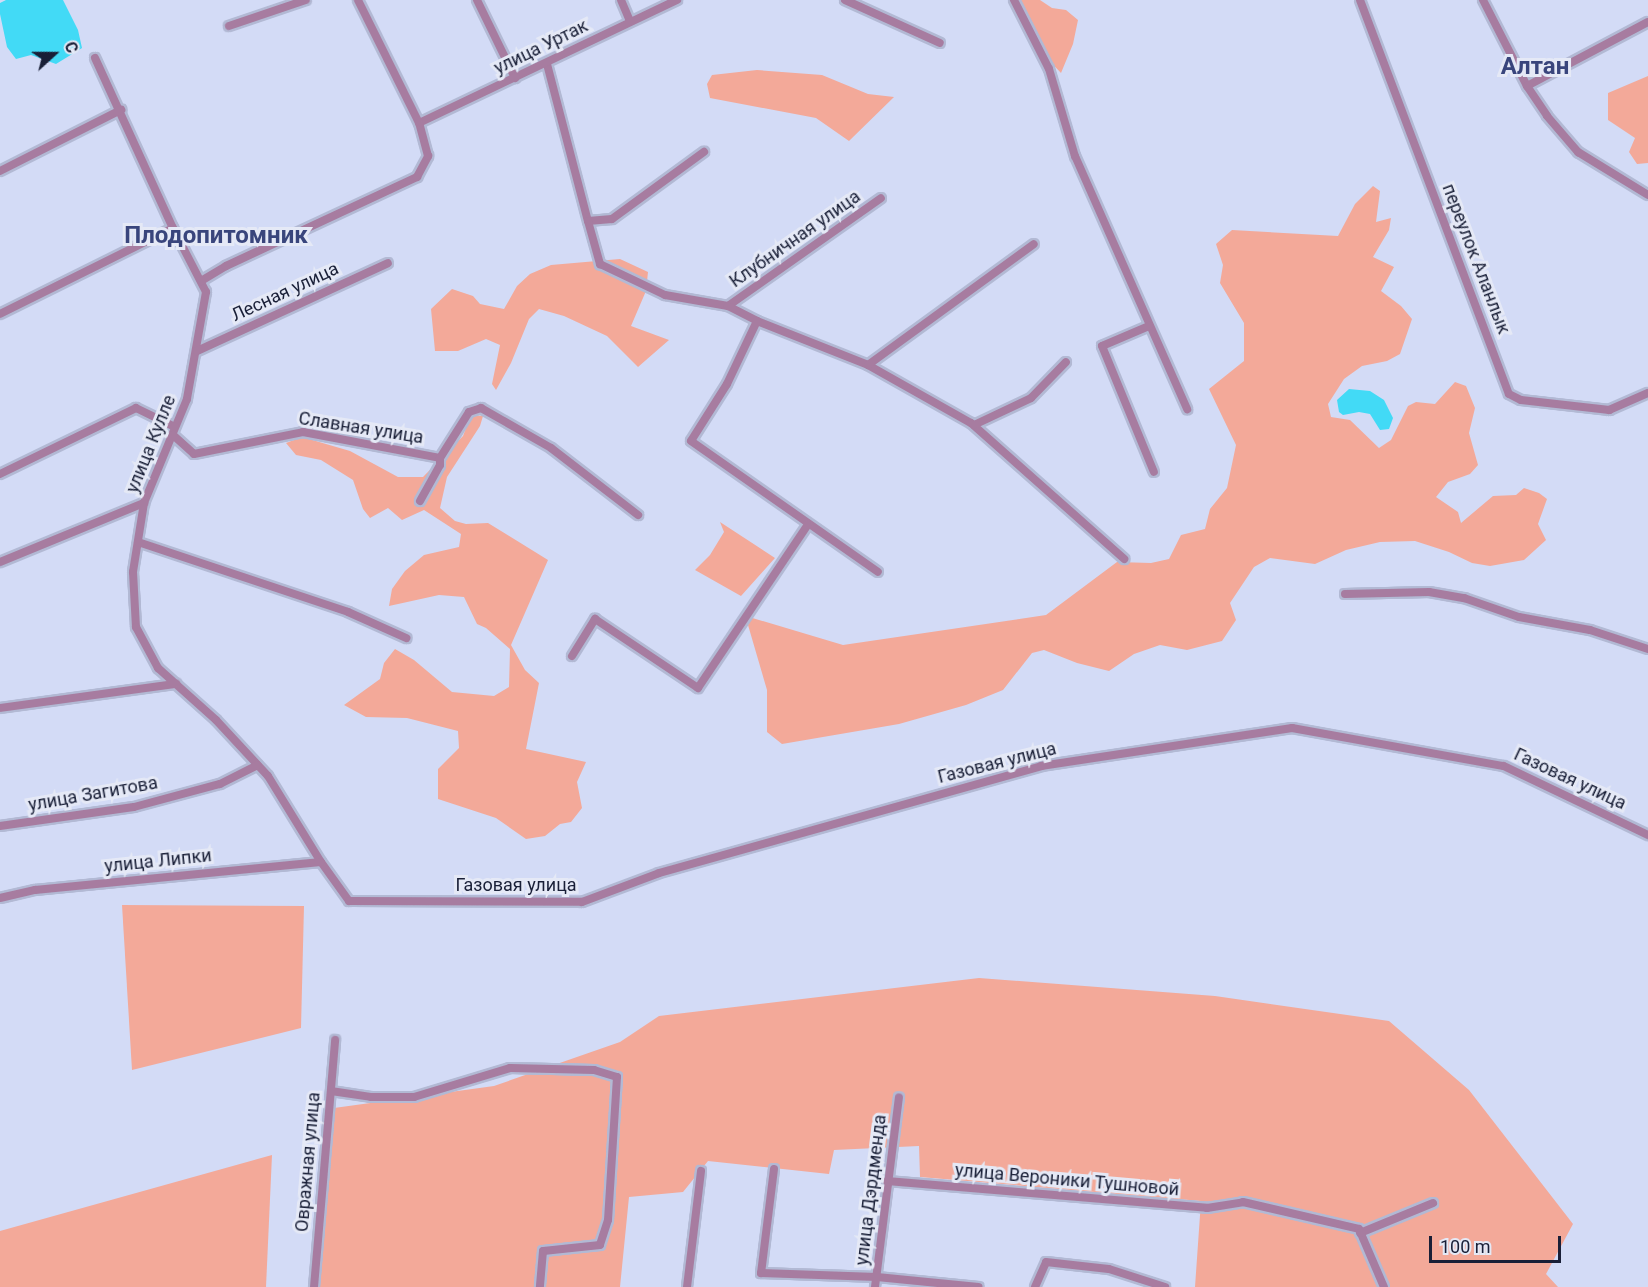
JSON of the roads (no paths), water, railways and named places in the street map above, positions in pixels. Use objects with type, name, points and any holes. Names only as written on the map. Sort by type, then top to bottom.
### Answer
[{"type":"street","points":[[229,26],[306,0]]},
{"type":"street","points":[[201,281],[226,266],[417,177],[428,156],[419,123],[358,0]]},
{"type":"street","points":[[477,0],[515,78]]},
{"type":"street","points":[[621,0],[630,21]]},
{"type":"street","name":"улица Уртак","points":[[419,123],[547,64],[630,21],[677,0]]},
{"type":"street","points":[[845,0],[940,43]]},
{"type":"street","points":[[1014,0],[1049,69],[1075,156],[1187,409]]},
{"type":"street","name":"переулок Аланлык","points":[[1360,0],[1509,394],[1521,400],[1609,410],[1648,393]]},
{"type":"street","points":[[1483,0],[1527,86],[1546,116],[1578,152],[1648,195]]},
{"type":"street","points":[[1527,86],[1648,22]]},
{"type":"street","name":"улица Кулле","points":[[95,58],[121,110],[173,228],[206,292],[187,399],[144,502],[133,572],[136,627],[158,668],[216,720],[268,776],[321,862],[349,901]]},
{"type":"street","name":"Клубничная улица","points":[[547,64],[600,264],[665,295],[728,306],[881,198]]},
{"type":"street","points":[[0,171],[121,110]]},
{"type":"street","points":[[588,221],[612,219],[704,153]]},
{"type":"street","points":[[0,314],[173,228]]},
{"type":"street","points":[[868,364],[1034,244]]},
{"type":"street","name":"Лесная улица","points":[[197,351],[388,263]]},
{"type":"street","points":[[728,306],[757,321],[868,364],[974,425],[1124,559]]},
{"type":"street","points":[[757,321],[727,384],[691,441],[878,573]]},
{"type":"street","points":[[1149,326],[1102,346],[1154,472]]},
{"type":"street","points":[[974,425],[1031,398],[1066,362]]},
{"type":"street","points":[[0,474],[136,408],[174,431]]},
{"type":"street","name":"Славная улица","points":[[174,431],[194,454],[303,432],[440,458],[470,412],[481,408],[551,448],[638,514]]},
{"type":"street","points":[[420,501],[440,465],[440,458]]},
{"type":"street","points":[[0,562],[144,502]]},
{"type":"street","points":[[572,656],[595,619],[698,688],[808,524]]},
{"type":"street","points":[[138,542],[348,612],[406,638]]},
{"type":"street","points":[[1345,594],[1406,591],[1452,596],[1519,617],[1590,630],[1648,649]]},
{"type":"street","points":[[0,708],[176,684]]},
{"type":"street","name":"Газовая улица","points":[[349,901],[582,903],[658,873],[1041,766],[1292,728],[1504,766],[1648,835]]},
{"type":"street","name":"улица Загитова","points":[[0,826],[134,807],[220,784],[258,765]]},
{"type":"street","name":"улица Липки","points":[[0,898],[35,890],[321,862]]},
{"type":"street","name":"Овражная улица","points":[[314,1287],[335,1040]]},
{"type":"street","points":[[331,1091],[371,1097],[414,1097],[510,1068],[594,1070],[617,1077],[608,1220],[600,1245],[543,1251],[540,1287]]},
{"type":"street","name":"улица Дэрдменда","points":[[875,1287],[899,1098]]},
{"type":"street","points":[[774,1169],[761,1273],[877,1276],[979,1287]]},
{"type":"street","points":[[687,1287],[701,1171]]},
{"type":"street","name":"улица Вероники Тушновой","points":[[887,1181],[1207,1208],[1243,1202],[1359,1229],[1360,1233]]},
{"type":"street","points":[[1384,1287],[1360,1233],[1433,1203]]},
{"type":"street","points":[[1035,1287],[1046,1262],[1109,1269],[1165,1287]]},
{"type":"water","points":[[6,0],[63,0],[78,30],[82,48],[56,64],[31,55],[16,59],[7,47],[0,14],[0,3]]},
{"type":"water","points":[[1349,389],[1370,391],[1384,400],[1393,418],[1389,429],[1380,430],[1370,414],[1359,412],[1343,415],[1339,412],[1337,400]]},
{"type":"district","name":"Алтан","points":[[1535,67]]},
{"type":"district","name":"Плодопитомник","points":[[216,236]]}]
